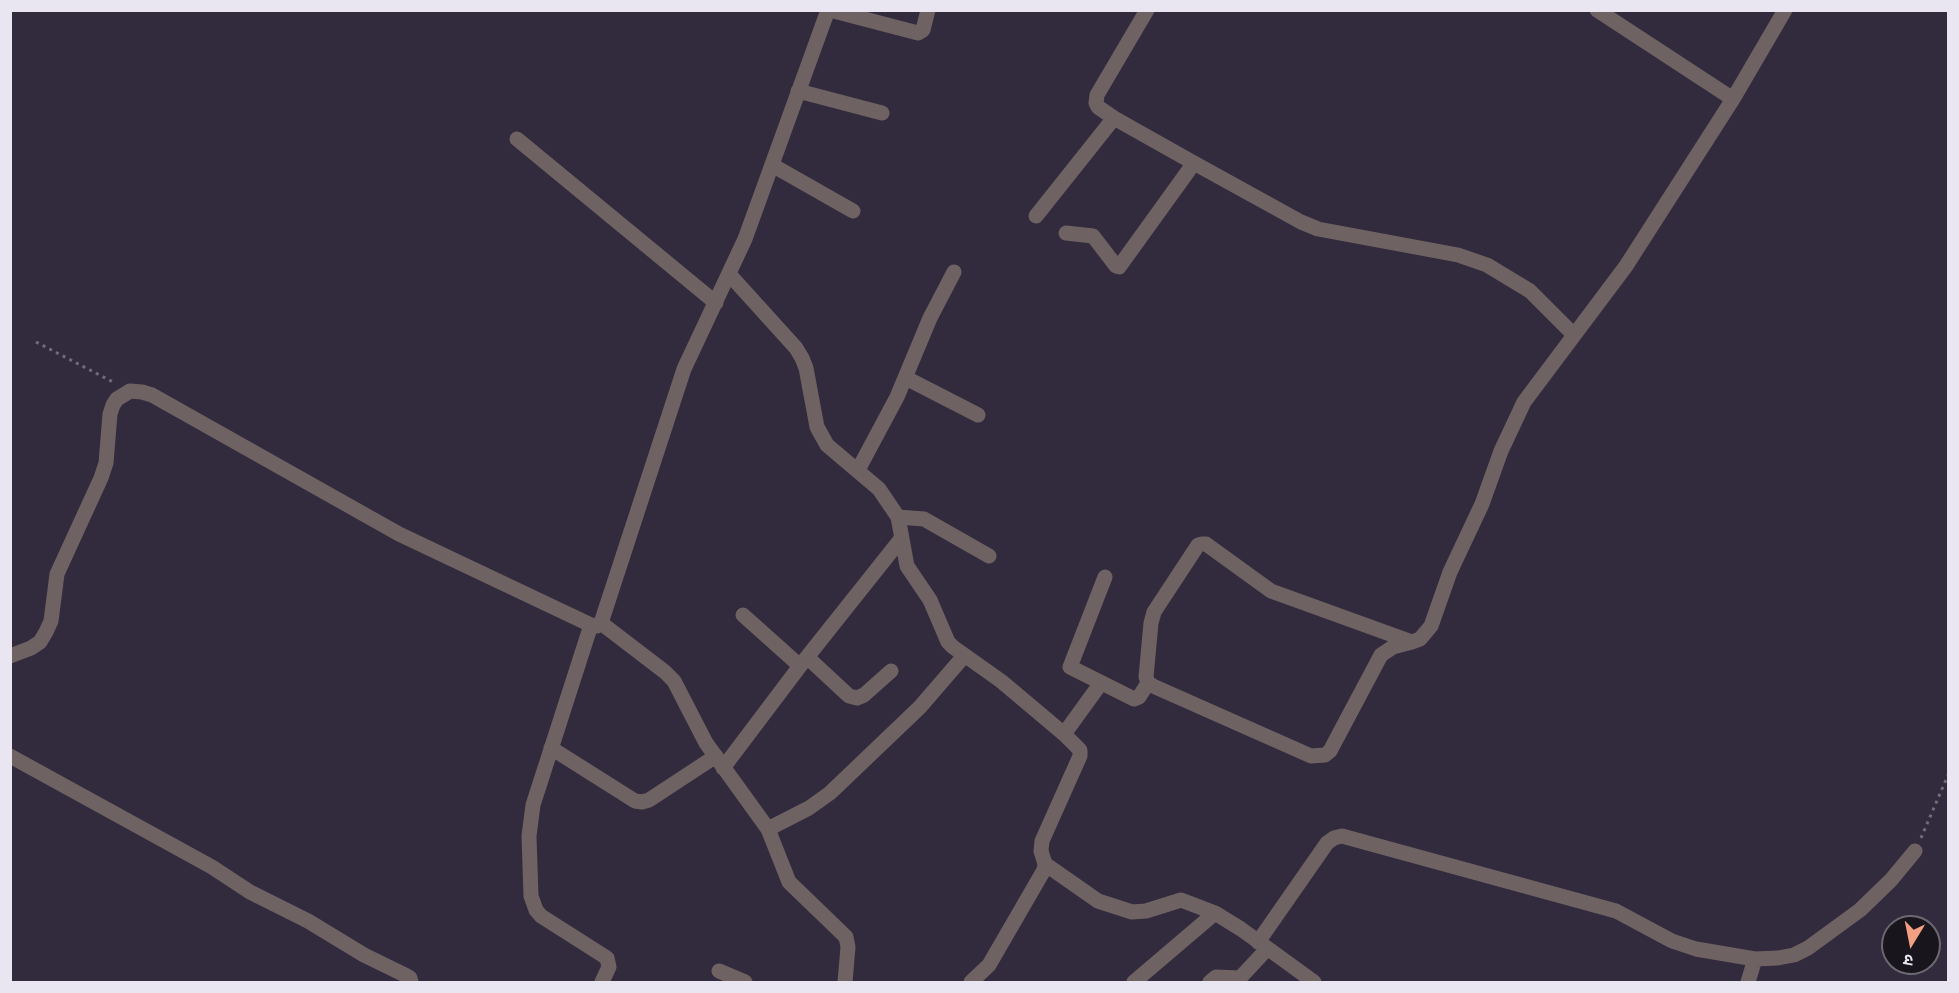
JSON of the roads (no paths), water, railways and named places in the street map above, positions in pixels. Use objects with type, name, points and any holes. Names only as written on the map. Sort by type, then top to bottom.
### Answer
[{"type":"street","points":[[602,982],[609,967],[607,958],[541,916],[531,896],[530,823],[533,805],[551,748],[684,369],[746,239],[829,10],[918,33],[923,30],[927,10]]},
{"type":"street","points":[[1147,10],[1095,100],[1098,107],[1300,222],[1318,229],[1458,255],[1487,265],[1530,291],[1574,335]]},
{"type":"street","points":[[1597,10],[1733,99]]},
{"type":"street","points":[[1412,642],[1271,591],[1206,544],[1202,544],[1198,545],[1152,617],[1146,677],[1148,683],[1311,756],[1325,756],[1335,744],[1381,655],[1387,649],[1412,642],[1420,639],[1431,626],[1450,572],[1482,504],[1513,423],[1529,395],[1626,266],[1733,99],[1785,10]]},
{"type":"street","points":[[798,91],[882,113]]},
{"type":"street","points":[[1036,216],[1114,118]]},
{"type":"street","points":[[517,139],[716,303]]},
{"type":"street","points":[[1066,233],[1093,236],[1119,267],[1194,163]]},
{"type":"street","points":[[772,165],[853,211]]},
{"type":"street","points":[[858,470],[906,378],[930,318],[954,272]]},
{"type":"street","points":[[729,274],[796,348],[806,368],[817,427],[827,445],[879,489],[898,517],[903,553],[911,575],[930,600],[948,642],[1001,681],[1080,750],[1080,756],[1042,841],[1041,851],[1046,864],[1098,901],[1132,912],[1146,911],[1181,900],[1215,913],[1314,982]]},
{"type":"street","points":[[906,378],[978,415]]},
{"type":"street","points":[[10,656],[40,642],[51,621],[57,574],[106,463],[110,414],[113,405],[122,394],[130,391],[152,395],[399,534],[596,624],[670,676],[719,762],[768,829],[789,882],[846,937],[848,947],[845,982]]},
{"type":"street","points":[[898,517],[924,519],[989,556]]},
{"type":"street","points":[[551,748],[635,801],[642,802],[719,762],[901,539]]},
{"type":"street","points":[[1105,577],[1070,664],[1072,668],[1137,699],[1148,683]]},
{"type":"street","points":[[743,615],[849,696],[857,698],[864,695],[891,671]]},
{"type":"street","points":[[768,829],[809,808],[830,793],[920,706],[964,656]]},
{"type":"street","points":[[1064,734],[1101,683]]},
{"type":"street","points":[[10,756],[212,867],[250,892],[308,921],[364,955],[405,975],[410,978],[411,982]]},
{"type":"street","points":[[1210,982],[1216,977],[1240,978],[1263,946],[1327,843],[1334,838],[1342,837],[1616,911],[1672,941],[1696,949],[1755,960],[1786,957],[1808,948],[1860,910],[1891,880],[1915,851]]},
{"type":"street","points":[[971,982],[985,970],[994,958],[1046,864]]},
{"type":"street","points":[[1134,982],[1215,913]]},
{"type":"street","points":[[1748,982],[1755,960]]},
{"type":"street","points":[[719,971],[745,982]]}]
